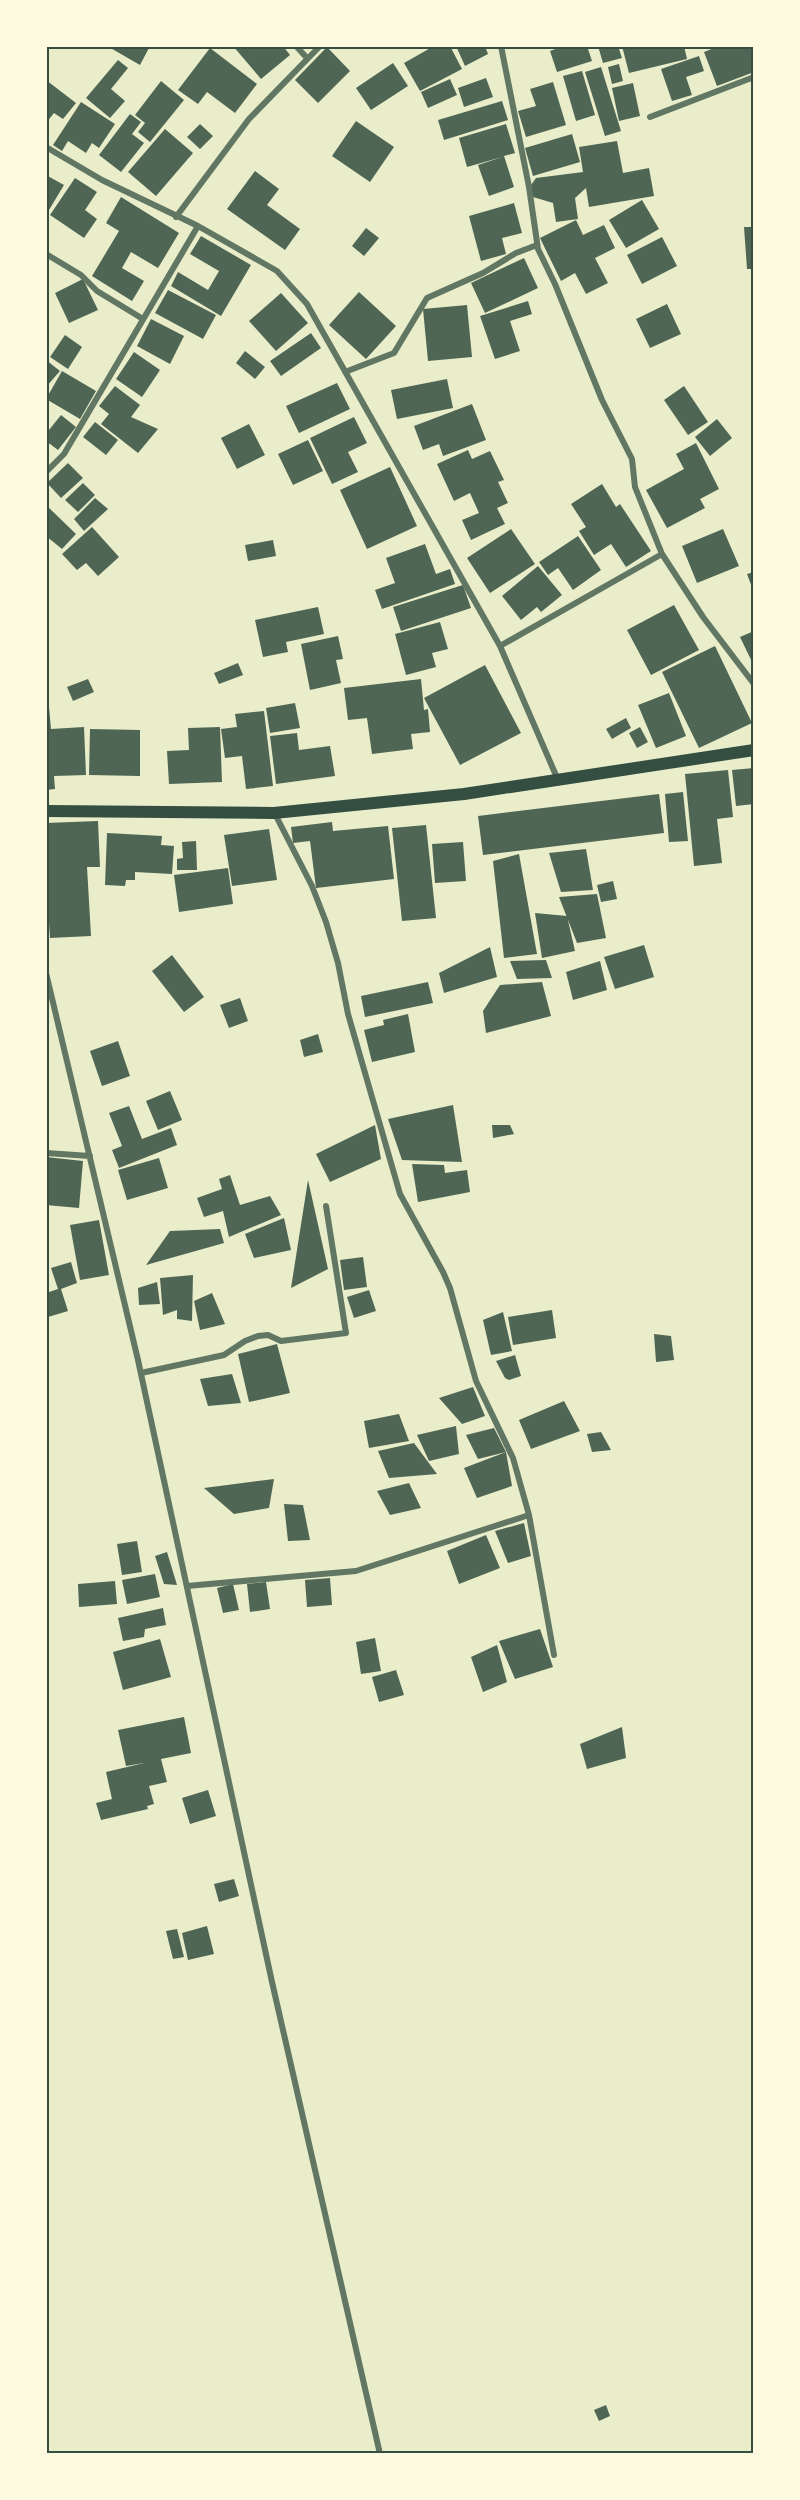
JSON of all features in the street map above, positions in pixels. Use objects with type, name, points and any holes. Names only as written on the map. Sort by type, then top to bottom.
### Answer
[{"type":"main road","points":[[46,811],[274,813],[464,794],[753,750]]},
{"type":"street","points":[[296,46],[307,58]]},
{"type":"street","points":[[176,217],[249,119],[320,46]]},
{"type":"street","points":[[501,46],[529,187],[537,245],[602,400],[632,459],[635,487],[662,554],[703,616],[753,684]]},
{"type":"street","points":[[650,117],[753,77]]},
{"type":"street","points":[[46,147],[102,180],[198,226],[277,271],[307,304],[500,646],[558,780]]},
{"type":"street","points":[[46,472],[64,454],[198,226]]},
{"type":"street","points":[[345,372],[394,353],[427,298],[483,273],[516,253],[537,245]]},
{"type":"street","points":[[46,254],[81,275],[97,291],[143,319]]},
{"type":"street","points":[[500,646],[662,554]]},
{"type":"street","points":[[274,813],[312,886],[327,922],[348,1014],[398,1188],[450,1288],[476,1381],[513,1458],[529,1515],[554,1654]]},
{"type":"street","points":[[46,973],[141,1374],[272,1982],[380,2454]]},
{"type":"street","points":[[46,1153],[90,1156]]},
{"type":"street","points":[[141,1374],[224,1355],[258,1335],[268,1335],[281,1341],[346,1333],[326,1206]]},
{"type":"street","points":[[187,1586],[356,1570],[529,1515]]},
{"type":"building","points":[[107,46],[150,46],[140,65]]},
{"type":"building","points":[[233,46],[283,46],[290,55],[261,79]]},
{"type":"building","points":[[434,46],[450,46],[462,69],[420,91],[404,63]]},
{"type":"building","points":[[456,46],[485,46],[488,54],[465,66]]},
{"type":"building","points":[[564,46],[587,46],[592,61],[557,72],[550,51]]},
{"type":"building","points":[[598,46],[618,46],[622,58],[603,63]]},
{"type":"building","points":[[622,46],[684,46],[687,59],[629,73]]},
{"type":"building","points":[[719,46],[751,46],[754,54],[754,72],[717,86],[704,52]]},
{"type":"building","points":[[327,47],[350,71],[318,103],[295,80]]},
{"type":"building","points":[[210,48],[257,84],[235,113],[207,92],[198,104],[178,90]]},
{"type":"building","points":[[699,56],[704,71],[686,77],[692,95],[672,101],[661,69]]},
{"type":"building","points":[[118,60],[128,68],[111,89],[125,101],[110,118],[86,98]]},
{"type":"building","points":[[393,63],[408,86],[371,110],[356,88]]},
{"type":"building","points":[[619,64],[623,81],[612,84],[608,67]]},
{"type":"building","points":[[601,67],[621,131],[605,136],[585,72]]},
{"type":"building","points":[[582,71],[595,115],[576,121],[563,76]]},
{"type":"building","points":[[486,78],[493,97],[464,107],[458,88]]},
{"type":"building","points":[[450,79],[457,95],[428,108],[421,92]]},
{"type":"building","points":[[46,80],[76,103],[63,119],[54,113],[46,123]]},
{"type":"building","points":[[161,81],[184,100],[150,142],[138,132],[145,123],[135,115]]},
{"type":"building","points":[[553,82],[566,125],[526,137],[518,111],[536,106],[530,89]]},
{"type":"building","points":[[633,83],[640,116],[619,121],[612,88]]},
{"type":"building","points":[[502,101],[508,120],[444,140],[438,120]]},
{"type":"building","points":[[81,102],[115,124],[99,148],[92,143],[86,153],[68,141],[62,151],[53,145]]},
{"type":"building","points":[[130,114],[141,122],[132,134],[144,143],[121,172],[99,155]]},
{"type":"building","points":[[356,121],[394,147],[370,182],[332,156]]},
{"type":"building","points":[[200,124],[213,136],[200,149],[187,137]]},
{"type":"building","points":[[506,124],[515,153],[504,156],[514,187],[489,196],[478,165],[502,157],[467,167],[459,138]]},
{"type":"building","points":[[165,129],[193,153],[156,196],[128,172]]},
{"type":"building","points":[[572,134],[580,162],[533,176],[525,148]]},
{"type":"building","points":[[617,141],[623,173],[649,168],[654,196],[589,207],[586,188],[575,198],[578,219],[556,222],[553,203],[533,197],[531,185],[536,178],[583,172],[579,147]]},
{"type":"building","points":[[255,171],[279,189],[267,205],[300,229],[285,250],[227,209]]},
{"type":"building","points":[[46,175],[64,185],[46,215]]},
{"type":"building","points":[[75,178],[97,192],[85,210],[97,219],[84,238],[50,215]]},
{"type":"building","points":[[121,197],[179,233],[158,268],[131,252],[122,268],[144,281],[132,301],[92,276],[119,231],[106,223]]},
{"type":"building","points":[[642,200],[659,229],[626,248],[609,220]]},
{"type":"building","points":[[514,203],[522,233],[502,238],[506,254],[481,261],[469,216]]},
{"type":"building","points":[[576,220],[583,235],[604,225],[615,248],[595,258],[608,283],[586,294],[575,273],[561,281],[540,238]]},
{"type":"building","points":[[744,227],[754,227],[754,269],[747,269]]},
{"type":"building","points":[[366,228],[379,238],[364,256],[352,246]]},
{"type":"building","points":[[201,236],[251,265],[221,316],[171,286],[178,272],[208,290],[219,271],[190,254]]},
{"type":"building","points":[[662,237],[677,266],[642,284],[627,255]]},
{"type":"building","points":[[524,258],[538,288],[485,313],[471,283]]},
{"type":"building","points":[[83,279],[98,310],[69,323],[55,293]]},
{"type":"building","points":[[168,290],[216,315],[203,339],[155,313]]},
{"type":"building","points":[[359,292],[396,326],[366,359],[329,325]]},
{"type":"building","points":[[281,293],[308,323],[276,351],[249,321]]},
{"type":"building","points":[[528,301],[532,314],[510,321],[520,351],[495,359],[480,316]]},
{"type":"building","points":[[667,304],[681,334],[650,348],[636,319]]},
{"type":"building","points":[[467,305],[472,357],[428,361],[423,309]]},
{"type":"building","points":[[151,319],[184,336],[170,364],[137,346]]},
{"type":"building","points":[[311,333],[321,348],[281,376],[270,361]]},
{"type":"building","points":[[65,335],[82,347],[68,369],[50,357]]},
{"type":"building","points":[[245,351],[265,367],[255,379],[236,363]]},
{"type":"building","points":[[134,352],[160,370],[142,397],[116,379]]},
{"type":"building","points":[[46,360],[60,371],[46,387]]},
{"type":"building","points":[[62,371],[96,391],[80,419],[46,399]]},
{"type":"building","points":[[447,379],[453,408],[397,419],[391,390]]},
{"type":"building","points":[[337,383],[350,409],[299,433],[286,406]]},
{"type":"building","points":[[115,386],[140,405],[131,417],[158,429],[138,453],[101,424],[109,414],[99,406]]},
{"type":"building","points":[[684,386],[708,422],[688,435],[664,400]]},
{"type":"building","points":[[472,404],[486,440],[443,456],[439,444],[423,450],[414,426]]},
{"type":"building","points":[[61,415],[76,427],[58,450],[46,441],[46,427],[49,430]]},
{"type":"building","points":[[354,417],[367,443],[348,452],[358,472],[332,484],[310,438]]},
{"type":"building","points":[[717,419],[732,438],[710,456],[695,437]]},
{"type":"building","points":[[95,422],[118,440],[106,455],[83,437]]},
{"type":"building","points":[[249,424],[265,455],[237,469],[221,438]]},
{"type":"building","points":[[308,440],[323,471],[293,485],[278,454]]},
{"type":"building","points":[[696,443],[719,489],[700,499],[705,508],[667,528],[646,490],[684,469],[676,454]]},
{"type":"building","points":[[468,450],[472,459],[490,451],[504,480],[498,482],[508,503],[497,508],[505,524],[471,540],[462,520],[479,513],[470,493],[454,501],[437,464]]},
{"type":"building","points":[[68,463],[83,478],[61,498],[47,483]]},
{"type":"building","points":[[390,467],[417,526],[367,549],[340,490]]},
{"type":"building","points":[[83,483],[95,495],[78,512],[65,500]]},
{"type":"building","points":[[602,484],[616,507],[620,504],[651,551],[626,567],[611,544],[594,555],[579,531],[586,527],[571,504]]},
{"type":"building","points":[[95,498],[108,509],[84,531],[74,519]]},
{"type":"building","points":[[46,505],[76,534],[62,549],[46,536]]},
{"type":"building","points":[[92,527],[119,557],[98,576],[86,563],[77,570],[62,554]]},
{"type":"building","points":[[511,529],[535,564],[490,593],[467,558]]},
{"type":"building","points":[[723,529],[739,566],[697,583],[682,546]]},
{"type":"building","points":[[578,536],[601,570],[573,590],[558,568],[548,575],[539,562]]},
{"type":"building","points":[[273,540],[276,556],[248,561],[245,545]]},
{"type":"building","points":[[425,544],[436,574],[450,569],[455,584],[382,609],[375,590],[395,583],[386,558]]},
{"type":"building","points":[[538,566],[562,595],[541,612],[537,607],[521,620],[502,596]]},
{"type":"building","points":[[754,572],[754,590],[753,590],[747,574]]},
{"type":"building","points":[[463,585],[471,608],[401,631],[393,607]]},
{"type":"building","points":[[674,605],[699,650],[651,675],[627,630]]},
{"type":"building","points":[[318,607],[324,634],[286,642],[288,652],[263,657],[255,620]]},
{"type":"building","points":[[440,622],[448,649],[432,653],[436,667],[406,675],[395,634]]},
{"type":"building","points":[[754,631],[754,666],[740,637]]},
{"type":"building","points":[[338,636],[343,659],[336,660],[341,683],[310,690],[301,644]]},
{"type":"building","points":[[715,646],[752,723],[699,748],[662,672]]},
{"type":"building","points":[[238,663],[243,675],[219,684],[214,673]]},
{"type":"building","points":[[485,665],[521,733],[460,765],[424,698]]},
{"type":"building","points":[[88,679],[94,692],[73,701],[67,687]]},
{"type":"building","points":[[421,679],[424,710],[428,709],[430,732],[411,734],[413,749],[372,754],[367,718],[348,720],[344,688]]},
{"type":"building","points":[[669,693],[686,736],[656,748],[638,705]]},
{"type":"building","points":[[295,703],[300,728],[270,733],[266,708]]},
{"type":"building","points":[[46,707],[49,707],[51,729],[84,727],[86,775],[54,776],[55,789],[46,790]]},
{"type":"building","points":[[264,711],[273,786],[246,789],[242,756],[225,758],[221,729],[237,727],[235,714]]},
{"type":"building","points":[[626,718],[631,728],[612,739],[606,729]]},
{"type":"building","points":[[220,727],[222,782],[169,784],[167,751],[189,750],[188,728]]},
{"type":"building","points":[[640,727],[648,742],[637,748],[629,733]]},
{"type":"building","points":[[90,729],[140,730],[140,776],[89,775]]},
{"type":"building","points":[[297,733],[299,750],[330,746],[335,776],[276,784],[270,736]]},
{"type":"building","points":[[754,768],[754,804],[736,806],[732,770]]},
{"type":"building","points":[[728,770],[733,817],[717,819],[722,863],[694,866],[685,774]]},
{"type":"building","points":[[683,792],[688,841],[669,842],[665,794]]},
{"type":"building","points":[[659,794],[664,833],[483,855],[478,816]]},
{"type":"building","points":[[98,821],[100,867],[87,867],[91,936],[50,938],[49,923],[46,923],[46,823]]},
{"type":"building","points":[[332,822],[333,831],[388,826],[394,879],[316,888],[310,841],[293,843],[291,827]]},
{"type":"building","points":[[426,825],[436,918],[402,921],[392,828]]},
{"type":"building","points":[[269,829],[277,880],[232,886],[224,835]]},
{"type":"building","points":[[107,833],[162,836],[161,845],[174,846],[172,874],[135,872],[135,880],[126,880],[125,886],[105,885]]},
{"type":"building","points":[[196,841],[197,870],[177,870],[177,859],[183,858],[182,842]]},
{"type":"building","points":[[463,842],[466,881],[435,883],[432,844]]},
{"type":"building","points":[[586,849],[593,890],[561,892],[549,853]]},
{"type":"building","points":[[519,854],[537,954],[504,958],[493,861]]},
{"type":"building","points":[[228,868],[233,904],[179,912],[174,875]]},
{"type":"building","points":[[613,881],[617,899],[601,902],[597,885]]},
{"type":"building","points":[[597,894],[606,938],[577,943],[559,897]]},
{"type":"building","points":[[535,913],[567,916],[575,951],[542,958]]},
{"type":"building","points":[[644,945],[654,977],[615,989],[604,957]]},
{"type":"building","points":[[490,947],[497,977],[444,993],[439,973]]},
{"type":"building","points":[[172,955],[204,997],[184,1012],[152,971]]},
{"type":"building","points":[[546,960],[552,978],[517,979],[510,961]]},
{"type":"building","points":[[600,961],[607,990],[573,1000],[566,972]]},
{"type":"building","points":[[428,982],[433,1003],[365,1017],[361,996]]},
{"type":"building","points":[[542,982],[551,1016],[486,1033],[483,1011],[500,985]]},
{"type":"building","points":[[240,998],[248,1021],[229,1028],[220,1005]]},
{"type":"building","points":[[408,1014],[415,1052],[372,1062],[364,1030],[384,1025],[383,1020]]},
{"type":"building","points":[[318,1034],[323,1052],[304,1057],[300,1040]]},
{"type":"building","points":[[118,1041],[130,1076],[102,1086],[90,1051]]},
{"type":"building","points":[[170,1091],[182,1120],[158,1130],[146,1101]]},
{"type":"building","points":[[453,1105],[462,1162],[402,1160],[388,1119]]},
{"type":"building","points":[[129,1106],[142,1139],[171,1128],[177,1145],[119,1168],[112,1150],[122,1146],[109,1113]]},
{"type":"building","points":[[375,1125],[381,1159],[330,1182],[316,1154]]},
{"type":"building","points":[[492,1125],[510,1125],[514,1134],[493,1138]]},
{"type":"building","points":[[46,1157],[83,1161],[79,1208],[46,1205]]},
{"type":"building","points":[[159,1158],[168,1188],[127,1200],[118,1170]]},
{"type":"building","points":[[412,1164],[444,1165],[445,1173],[467,1170],[470,1192],[418,1202]]},
{"type":"building","points":[[230,1175],[240,1205],[270,1196],[281,1215],[229,1237],[223,1211],[204,1217],[197,1198],[222,1189],[219,1179]]},
{"type":"building","points":[[308,1180],[328,1269],[291,1288]]},
{"type":"building","points":[[284,1218],[291,1250],[254,1258],[245,1234]]},
{"type":"building","points":[[99,1220],[109,1275],[80,1280],[70,1225]]},
{"type":"building","points":[[220,1229],[224,1243],[146,1265],[170,1231]]},
{"type":"building","points":[[363,1257],[367,1287],[344,1290],[340,1260]]},
{"type":"building","points":[[71,1262],[77,1283],[61,1289],[68,1311],[48,1317],[46,1293],[58,1289],[51,1268]]},
{"type":"building","points":[[193,1275],[192,1321],[177,1319],[177,1310],[163,1315],[160,1278]]},
{"type":"building","points":[[157,1282],[160,1304],[139,1305],[138,1288]]},
{"type":"building","points":[[369,1290],[376,1311],[354,1318],[347,1297]]},
{"type":"building","points":[[212,1293],[225,1324],[200,1330],[194,1301]]},
{"type":"building","points":[[552,1310],[556,1338],[513,1345],[508,1317]]},
{"type":"building","points":[[503,1312],[512,1351],[491,1355],[483,1320]]},
{"type":"building","points":[[654,1334],[671,1336],[674,1360],[656,1362]]},
{"type":"building","points":[[277,1344],[290,1393],[249,1402],[238,1354]]},
{"type":"building","points":[[515,1355],[521,1376],[509,1380],[505,1378],[496,1361]]},
{"type":"building","points":[[232,1374],[241,1403],[208,1406],[200,1379]]},
{"type":"building","points":[[473,1387],[485,1416],[462,1424],[439,1398]]},
{"type":"building","points":[[564,1401],[580,1431],[531,1449],[519,1420]]},
{"type":"building","points":[[399,1414],[409,1441],[369,1448],[364,1421]]},
{"type":"building","points":[[456,1426],[459,1454],[429,1461],[417,1435]]},
{"type":"building","points":[[494,1428],[506,1452],[478,1459],[466,1435]]},
{"type":"building","points":[[601,1432],[611,1450],[592,1452],[587,1434]]},
{"type":"building","points":[[414,1443],[437,1474],[389,1478],[378,1451]]},
{"type":"building","points":[[506,1452],[512,1486],[477,1498],[464,1468]]},
{"type":"building","points":[[274,1479],[269,1508],[234,1514],[204,1488]]},
{"type":"building","points":[[409,1483],[421,1508],[390,1515],[377,1491]]},
{"type":"building","points":[[284,1504],[303,1505],[310,1540],[288,1541]]},
{"type":"building","points":[[524,1523],[531,1556],[508,1563],[495,1531]]},
{"type":"building","points":[[486,1535],[500,1568],[459,1584],[447,1551]]},
{"type":"building","points":[[137,1541],[142,1572],[122,1575],[117,1544]]},
{"type":"building","points":[[167,1552],[177,1585],[164,1584],[155,1556]]},
{"type":"building","points":[[155,1574],[160,1597],[127,1604],[122,1580]]},
{"type":"building","points":[[330,1578],[332,1605],[307,1607],[305,1580]]},
{"type":"building","points":[[115,1581],[117,1604],[79,1607],[78,1584]]},
{"type":"building","points":[[266,1582],[270,1609],[250,1612],[247,1584]]},
{"type":"building","points":[[233,1584],[239,1610],[223,1613],[217,1588]]},
{"type":"building","points":[[163,1608],[166,1625],[145,1629],[144,1637],[123,1641],[118,1618]]},
{"type":"building","points":[[540,1629],[553,1667],[515,1679],[499,1641]]},
{"type":"building","points":[[375,1638],[381,1671],[361,1674],[356,1642]]},
{"type":"building","points":[[160,1639],[171,1677],[123,1690],[113,1652]]},
{"type":"building","points":[[497,1645],[507,1682],[483,1692],[471,1657]]},
{"type":"building","points":[[396,1670],[404,1695],[379,1702],[372,1677]]},
{"type":"building","points":[[184,1717],[191,1753],[161,1759],[167,1782],[149,1786],[154,1804],[147,1806],[148,1809],[101,1820],[96,1803],[112,1799],[106,1772],[144,1763],[126,1766],[118,1730]]},
{"type":"building","points":[[622,1727],[626,1758],[587,1769],[580,1744]]},
{"type":"building","points":[[208,1790],[216,1816],[190,1824],[182,1798]]},
{"type":"building","points":[[234,1879],[239,1896],[219,1902],[214,1884]]},
{"type":"building","points":[[207,1926],[214,1954],[188,1960],[182,1933]]},
{"type":"building","points":[[177,1929],[184,1957],[173,1959],[166,1931]]},
{"type":"building","points":[[606,2405],[610,2416],[599,2421],[594,2410]]}]
